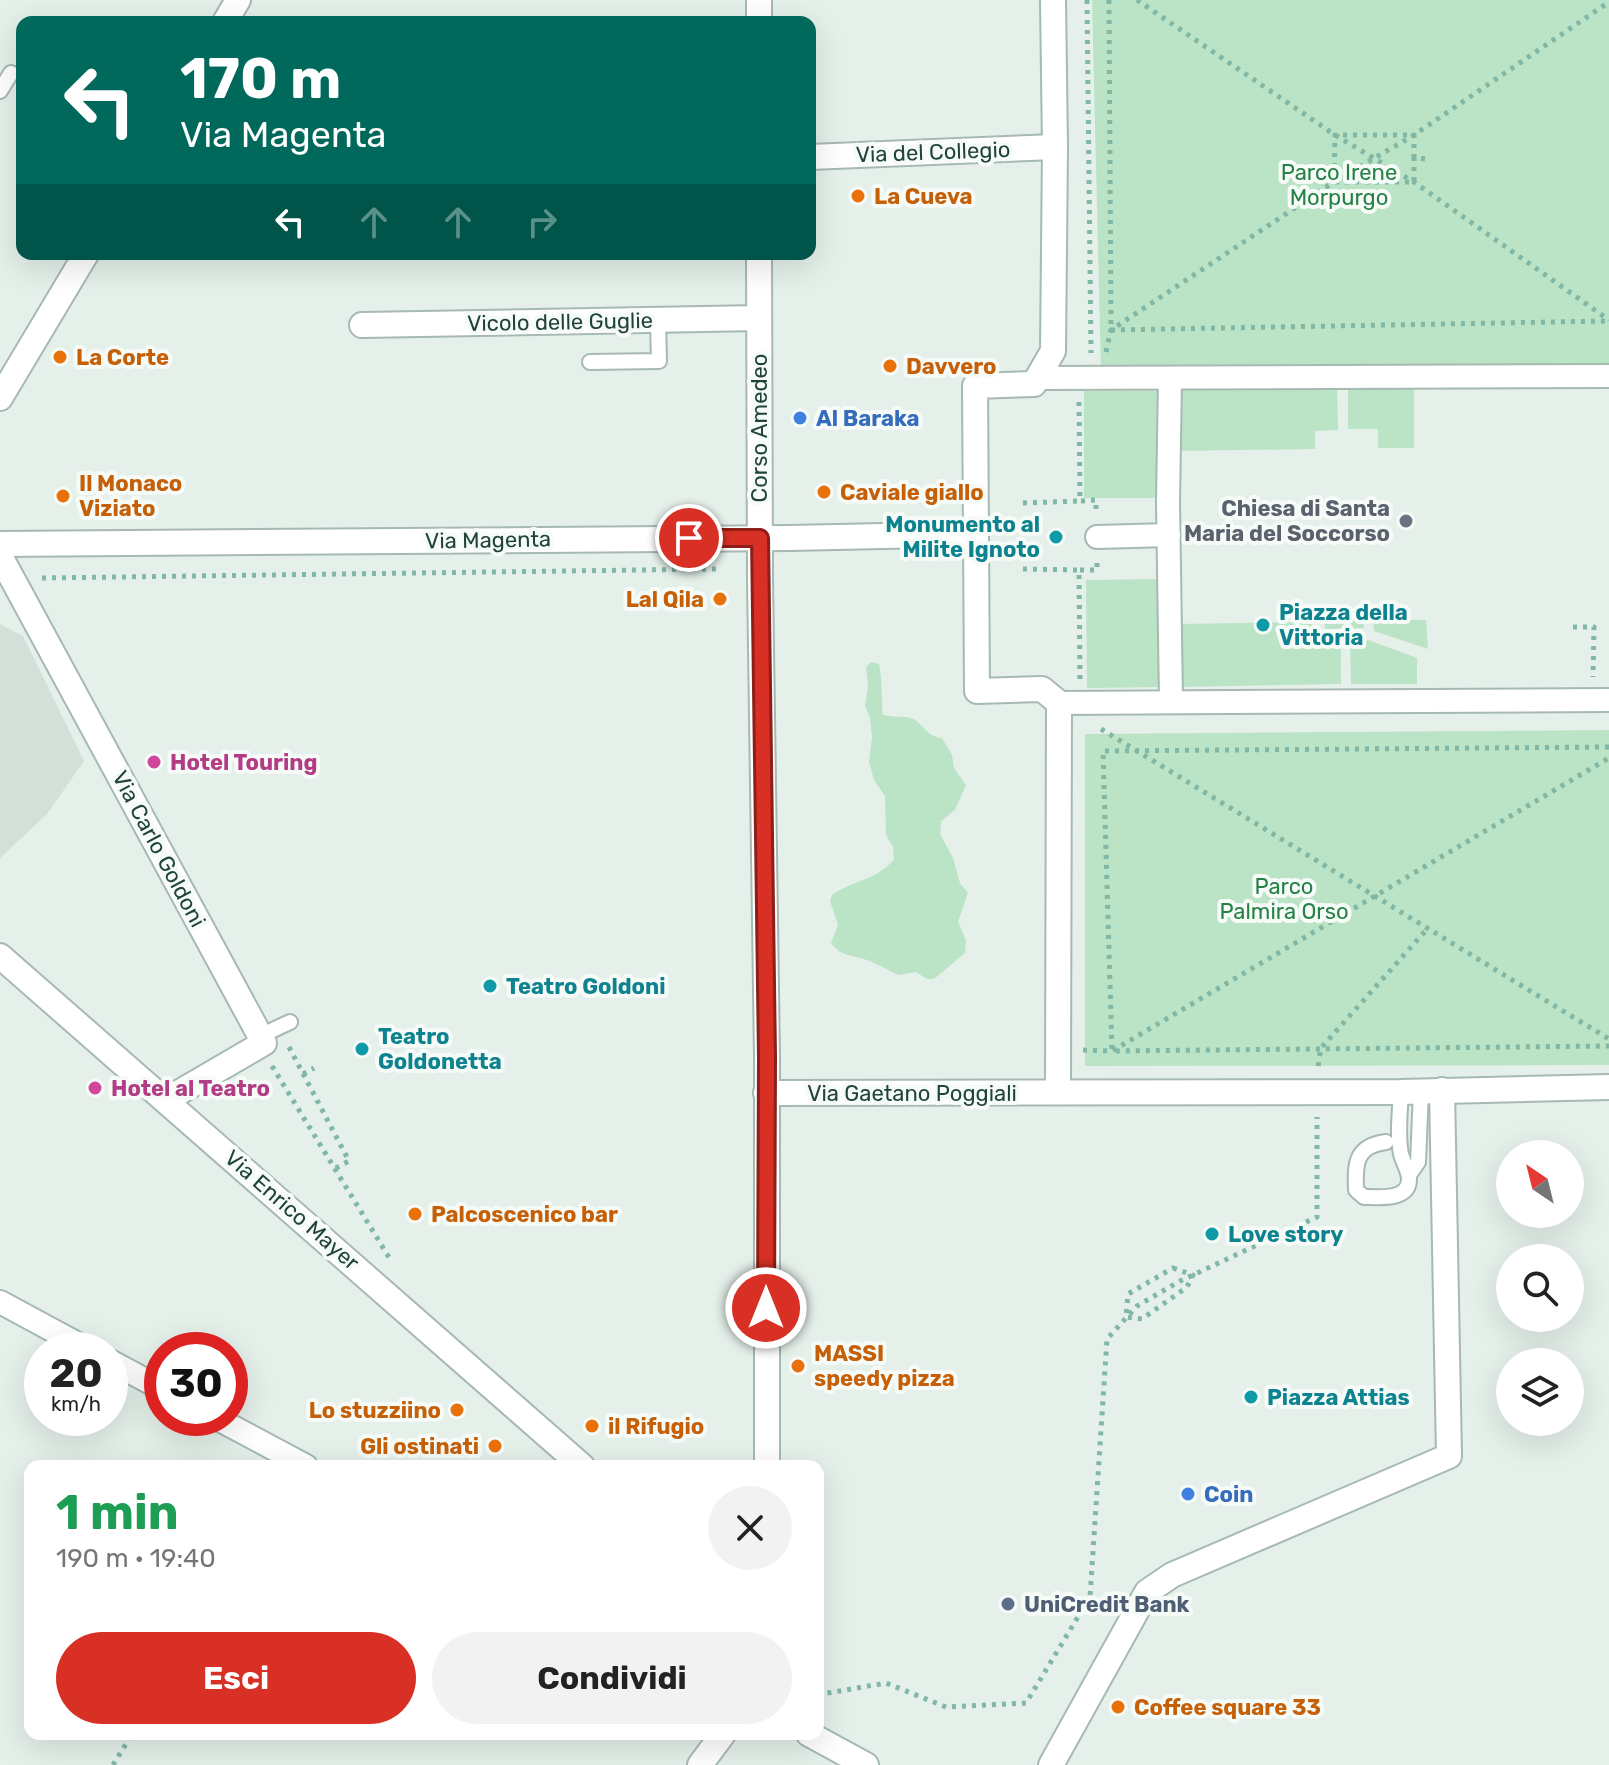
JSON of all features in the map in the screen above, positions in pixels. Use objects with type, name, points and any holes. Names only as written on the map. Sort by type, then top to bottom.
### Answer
[{"type":"street","points":[[1053,0],[1053,351],[1034,384],[975,386],[977,691],[1042,689],[1059,703],[1601,700]]},
{"type":"street","name":"Via del Collegio","points":[[816,157],[1055,147]]},
{"type":"street","points":[[0,398],[82,260]]},
{"type":"street","name":"Corso Amedeo","points":[[759,260],[767,1460]]},
{"type":"street","name":"Vicolo delle Guglie","points":[[362,325],[759,318]]},
{"type":"street","points":[[1038,378],[1609,376]]},
{"type":"street","points":[[1170,379],[1171,702]]},
{"type":"street","name":"Via Magenta","points":[[0,544],[976,534]]},
{"type":"street","points":[[1097,537],[1169,535]]},
{"type":"street","name":"Via Carlo Goldoni","points":[[0,556],[262,1040]]},
{"type":"street","points":[[1059,703],[1058,1092],[1609,1087]]},
{"type":"street","name":"Via Enrico Mayer","points":[[0,956],[575,1460]]},
{"type":"street","points":[[166,1100],[262,1040]]},
{"type":"street","points":[[1051,1765],[1147,1592],[1172,1575],[1449,1456],[1421,1091]]},
{"type":"street","name":"Via Gaetano Poggiali","points":[[766,1093],[1058,1092]]},
{"type":"street","points":[[0,1302],[56,1332]]},
{"type":"street","points":[[248,1436],[291,1460]]},
{"type":"street","points":[[700,1765],[719,1740]]},
{"type":"street","points":[[820,1740],[866,1765]]},
{"type":"lane","points":[[0,91],[11,73]]},
{"type":"lane","points":[[590,362],[659,361],[658,320]]},
{"type":"lane","points":[[262,1040],[290,1022]]},
{"type":"lane","points":[[1386,1142],[1373,1143],[1362,1152],[1355,1165],[1359,1195],[1394,1196],[1408,1187],[1409,1175],[1401,1154],[1421,1091]]},
{"type":"path","points":[[1087,0],[1091,356]]},
{"type":"path","points":[[1104,358],[1111,330],[1109,0]]},
{"type":"path","points":[[1137,0],[1335,135],[1414,182],[1609,321]]},
{"type":"path","points":[[1111,330],[1334,182],[1414,135],[1609,2]]},
{"type":"path","points":[[1334,182],[1335,135]]},
{"type":"path","points":[[1335,135],[1414,135]]},
{"type":"path","points":[[1414,135],[1414,182]]},
{"type":"path","points":[[1414,158],[1427,159]]},
{"type":"path","points":[[1334,182],[1414,182]]},
{"type":"path","points":[[1111,330],[1609,321]]},
{"type":"path","points":[[1023,503],[1080,501]]},
{"type":"path","points":[[37,578],[760,567]]},
{"type":"path","points":[[1023,569],[1079,570]]},
{"type":"path","points":[[1573,627],[1594,627],[1601,700]]},
{"type":"path","points":[[1097,726],[1609,1039]]},
{"type":"path","points":[[1112,1051],[1103,751],[1609,747]]},
{"type":"path","points":[[1112,1051],[1609,758]]},
{"type":"path","points":[[1318,1066],[1321,1048],[1428,928]]},
{"type":"path","points":[[262,1040],[265,1055],[393,1263]]},
{"type":"path","points":[[1058,1050],[1609,1046]]},
{"type":"path","points":[[296,1061],[349,1161],[333,1169]]},
{"type":"path","points":[[303,1074],[314,1068]]},
{"type":"path","points":[[824,1694],[886,1683],[946,1707],[1026,1703],[1090,1597],[1107,1339],[1137,1306],[1193,1275],[1317,1217],[1317,1117]]},
{"type":"path","points":[[1126,1317],[1128,1294],[1173,1268],[1193,1275]]},
{"type":"path","points":[[1126,1317],[1142,1319],[1187,1287],[1193,1275]]},
{"type":"path","points":[[113,1765],[128,1740]]},
{"type":"shaded area","points":[[0,624],[23,636],[84,761],[47,814],[0,858]]},
{"type":"green space","name":"Parco Irene Morpurgo","points":[[1092,0],[1609,0],[1609,368],[1101,372]]},
{"type":"green space","points":[[1337,385],[1338,430],[1315,431],[1315,449],[1175,451],[1174,388]]},
{"type":"green space","points":[[1348,386],[1414,386],[1414,448],[1378,448],[1378,429],[1348,429]]},
{"type":"green space","points":[[1084,391],[1159,391],[1160,498],[1084,498]]},
{"type":"green space","points":[[1165,579],[1165,687],[1087,688],[1086,580]]},
{"type":"green space","points":[[1363,615],[1364,628],[1325,629],[1324,617]]},
{"type":"green space","points":[[1373,619],[1426,620],[1428,649],[1374,631]]},
{"type":"green space","points":[[1312,622],[1313,641],[1341,640],[1341,684],[1178,687],[1177,624]]},
{"type":"green space","points":[[1350,640],[1368,640],[1417,658],[1417,684],[1351,684]]},
{"type":"green space","points":[[871,662],[880,667],[882,714],[911,718],[930,734],[942,738],[952,755],[954,768],[966,785],[955,810],[941,821],[940,834],[953,858],[960,883],[968,893],[958,922],[966,940],[965,953],[934,979],[927,979],[916,972],[898,975],[871,961],[843,953],[831,943],[838,925],[830,901],[832,895],[873,876],[894,859],[893,847],[886,835],[885,796],[874,780],[869,762],[872,737],[865,706],[868,686],[866,667]]},
{"type":"green space","name":"Parco Palmira Orso","points":[[1609,730],[1609,1065],[1085,1066],[1085,734]]},
{"type":"place","name":"La Cueva","points":[[858,196]]},
{"type":"place","name":"La Corte","points":[[60,357]]},
{"type":"place","name":"Davvero","points":[[890,366]]},
{"type":"place","name":"Al Baraka","points":[[800,418]]},
{"type":"place","name":"Caviale giallo","points":[[824,492]]},
{"type":"place","name":"Il Monaco Viziato","points":[[63,496]]},
{"type":"place","name":"Chiesa di Santa Maria del Soccorso","points":[[1406,521]]},
{"type":"place","name":"Monumento al Milite Ignoto","points":[[1056,537]]},
{"type":"place","name":"Lal Qila","points":[[720,599]]},
{"type":"place","name":"Piazza della Vittoria","points":[[1263,625]]},
{"type":"place","name":"Hotel Touring","points":[[154,762]]},
{"type":"place","name":"Teatro Goldoni","points":[[490,986]]},
{"type":"place","name":"Teatro Goldonetta","points":[[362,1049]]},
{"type":"place","name":"Hotel al Teatro","points":[[95,1088]]},
{"type":"place","name":"Palcoscenico bar","points":[[415,1214]]},
{"type":"place","name":"Love story","points":[[1212,1234]]},
{"type":"place","name":"MASSI speedy pizza","points":[[798,1366]]},
{"type":"place","name":"Piazza Attias","points":[[1251,1397]]},
{"type":"place","name":"Lo stuzziino","points":[[457,1410]]},
{"type":"place","name":"il Rifugio","points":[[592,1426]]},
{"type":"place","name":"Gli ostinati","points":[[495,1446]]},
{"type":"place","name":"Coin","points":[[1188,1494]]},
{"type":"place","name":"UniCredit Bank","points":[[1008,1604]]},
{"type":"place","name":"Coffee square 33","points":[[1118,1707]]},
{"type":"route","points":[[689,538],[760,538],[767,1058],[766,1308]]}]
